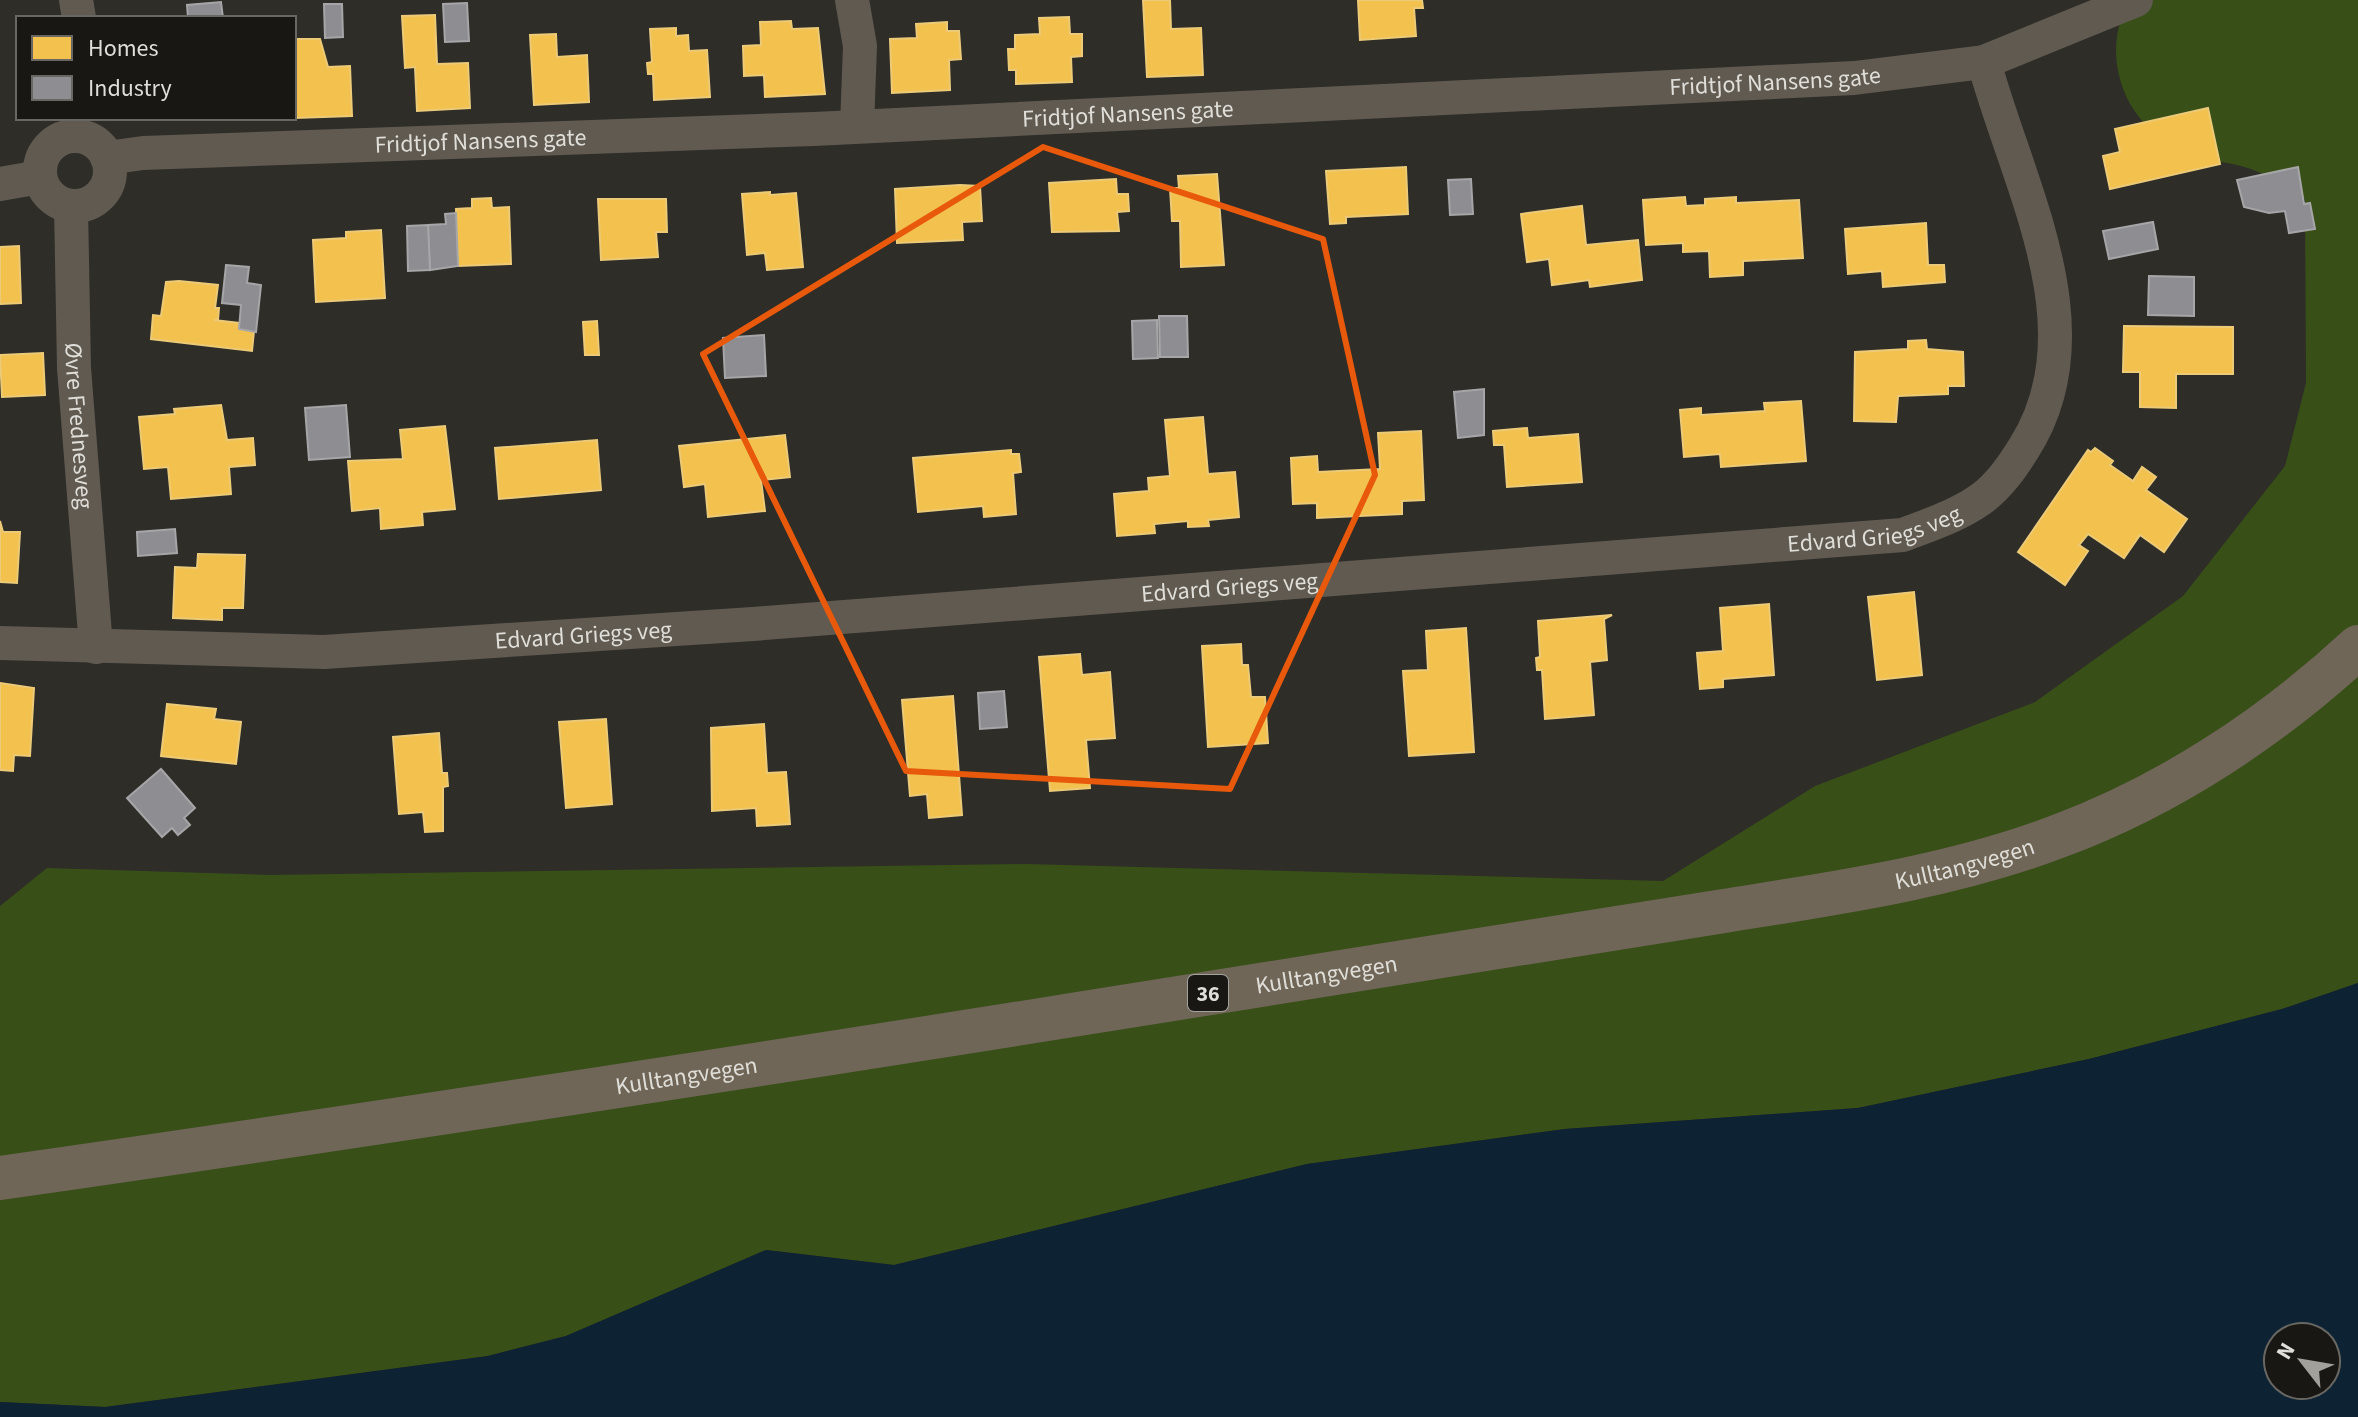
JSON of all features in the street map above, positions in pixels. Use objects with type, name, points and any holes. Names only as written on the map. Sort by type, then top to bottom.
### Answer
[{"type":"highway","name":"Kulltangvegen","points":[[0,1178],[1067,1016],[1790,900],[1974,865],[2061,836],[2180,778],[2279,713],[2358,647]]},
{"type":"street","points":[[852,0],[860,46],[857,126]]},
{"type":"street","name":"Fridtjof Nansens gate","points":[[107,158],[1854,78],[1984,62],[2136,0]]},
{"type":"street","name":"Edvard Griegs veg","points":[[0,643],[324,652],[753,624],[1491,564],[1903,535],[1981,499],[2009,472],[2034,433],[2052,382],[2057,356],[2056,313],[2048,272],[1984,62]]},
{"type":"street","points":[[79,127],[107,158],[110,176],[103,192],[89,204],[71,206],[57,202],[46,192],[40,177],[41,162],[49,148],[79,127]]},
{"type":"street","points":[[0,184],[40,177]]},
{"type":"street","name":"Øvre Frednesveg","points":[[71,206],[74,368],[96,647]]},
{"type":"highlighted area","points":[[1043,147],[1323,239],[1375,475],[1230,789],[906,771],[703,354]]},
{"type":"green space","points":[[2130,0],[2358,0],[2358,983],[2282,1009],[2089,1059],[1858,1108],[1565,1129],[1307,1164],[894,1265],[766,1250],[566,1336],[488,1356],[105,1407],[0,1402],[0,906],[47,868],[269,875],[1026,864],[1663,881],[1815,786],[2035,702],[2183,596],[2285,466],[2306,383],[2305,199],[2251,169],[2182,150],[2167,142],[2144,122],[2126,97],[2117,65],[2118,31]]},
{"type":"water","points":[[2358,983],[2358,1417],[0,1417],[0,1402],[105,1407],[488,1356],[566,1336],[766,1250],[894,1265],[1307,1164],[1565,1129],[1858,1108],[2089,1059],[2282,1009]]},
{"type":"building: Homes","points":[[1143,0],[1170,0],[1171,29],[1201,28],[1203,75],[1147,77]]},
{"type":"building: Homes","points":[[1358,0],[1422,0],[1423,8],[1414,8],[1416,36],[1360,40]]},
{"type":"building: Homes","points":[[435,15],[437,64],[468,63],[470,108],[417,111],[415,67],[405,68],[402,16]]},
{"type":"building: Homes","points":[[1069,17],[1070,34],[1082,34],[1082,56],[1071,57],[1072,82],[1016,84],[1016,70],[1009,70],[1008,49],[1015,49],[1015,35],[1040,34],[1039,18]]},
{"type":"building: Homes","points":[[791,21],[792,29],[818,28],[825,94],[765,97],[764,75],[744,76],[743,46],[761,45],[760,22]]},
{"type":"building: Homes","points":[[947,22],[947,31],[959,31],[961,59],[949,60],[950,90],[892,93],[890,39],[917,38],[916,24]]},
{"type":"building: Homes","points":[[676,28],[676,36],[688,35],[689,51],[707,50],[710,97],[654,100],[653,74],[648,74],[647,63],[652,62],[650,29]]},
{"type":"building: Homes","points":[[556,34],[557,57],[587,55],[589,102],[534,105],[530,35]]},
{"type":"building: Homes","points":[[296,39],[320,39],[328,67],[350,66],[352,116],[296,118]]},
{"type":"building: Homes","points":[[2208,108],[2220,164],[2110,189],[2103,156],[2120,152],[2115,129]]},
{"type":"building: Homes","points":[[1406,167],[1408,214],[1346,217],[1346,223],[1330,224],[1326,171]]},
{"type":"building: Homes","points":[[1217,174],[1224,265],[1181,267],[1180,221],[1172,221],[1170,188],[1179,188],[1178,176]]},
{"type":"building: Homes","points":[[1116,179],[1117,194],[1128,194],[1129,211],[1117,212],[1119,231],[1052,232],[1049,183]]},
{"type":"building: Homes","points":[[980,186],[982,221],[962,222],[963,240],[897,243],[895,189]]},
{"type":"building: Homes","points":[[770,192],[770,195],[796,193],[803,267],[767,270],[765,253],[747,255],[742,194]]},
{"type":"building: Homes","points":[[1685,197],[1686,206],[1705,205],[1705,199],[1736,197],[1736,203],[1799,200],[1803,258],[1743,261],[1743,275],[1710,277],[1709,251],[1683,252],[1683,243],[1646,245],[1643,200]]},
{"type":"building: Homes","points":[[491,198],[492,208],[509,207],[511,264],[458,266],[456,209],[472,208],[472,199]]},
{"type":"building: Homes","points":[[598,199],[666,199],[667,232],[656,232],[658,257],[601,260]]},
{"type":"building: Homes","points":[[1582,206],[1586,245],[1638,240],[1642,280],[1590,287],[1589,280],[1552,285],[1549,259],[1527,262],[1521,214]]},
{"type":"building: Homes","points":[[1926,223],[1928,265],[1944,265],[1945,282],[1883,287],[1882,271],[1848,274],[1845,229]]},
{"type":"building: Homes","points":[[381,230],[385,298],[316,302],[313,240],[346,238],[346,232]]},
{"type":"building: Homes","points":[[19,246],[21,303],[0,304],[0,247]]},
{"type":"building: Homes","points":[[166,282],[218,285],[215,308],[219,308],[218,320],[214,320],[239,323],[239,329],[254,331],[252,351],[151,339],[153,315],[161,316]]},
{"type":"building: Homes","points":[[597,321],[599,355],[585,355],[583,322]]},
{"type":"building: Homes","points":[[2124,326],[2233,327],[2233,374],[2176,374],[2176,408],[2140,407],[2140,372],[2123,372]]},
{"type":"building: Homes","points":[[1926,340],[1927,349],[1963,352],[1964,386],[1948,386],[1948,394],[1898,396],[1896,422],[1854,421],[1855,352],[1908,349],[1908,341]]},
{"type":"building: Homes","points":[[43,353],[45,395],[2,397],[0,355]]},
{"type":"building: Homes","points":[[1801,401],[1806,461],[1721,467],[1720,454],[1684,457],[1680,410],[1701,408],[1701,415],[1765,411],[1764,403]]},
{"type":"building: Homes","points":[[221,405],[227,440],[253,438],[255,465],[229,467],[231,494],[171,499],[168,467],[144,469],[139,417],[175,414],[174,409]]},
{"type":"building: Homes","points":[[1203,417],[1208,474],[1235,472],[1239,517],[1208,520],[1209,526],[1188,527],[1188,521],[1154,524],[1155,533],[1117,536],[1114,494],[1149,491],[1148,478],[1170,476],[1165,420]]},
{"type":"building: Homes","points":[[445,426],[455,509],[422,512],[423,525],[381,529],[380,508],[352,511],[348,461],[403,459],[400,430]]},
{"type":"building: Homes","points":[[1527,428],[1528,438],[1578,434],[1582,482],[1507,487],[1504,445],[1494,445],[1493,431]]},
{"type":"building: Homes","points":[[1421,431],[1424,500],[1402,501],[1402,514],[1317,518],[1317,503],[1293,504],[1291,458],[1317,456],[1318,472],[1380,469],[1378,433]]},
{"type":"building: Homes","points":[[785,435],[790,477],[761,480],[765,511],[708,517],[705,484],[684,487],[679,446]]},
{"type":"building: Homes","points":[[597,440],[601,490],[499,499],[495,448]]},
{"type":"building: Homes","points":[[2095,448],[2113,461],[2110,465],[2133,481],[2142,467],[2156,477],[2146,490],[2187,519],[2164,552],[2140,535],[2124,558],[2088,534],[2079,545],[2088,551],[2065,585],[2018,552],[2088,450],[2091,452]]},
{"type":"building: Homes","points":[[1011,450],[1011,454],[1019,454],[1021,472],[1013,473],[1016,514],[984,517],[983,506],[918,512],[913,458]]},
{"type":"building: Homes","points":[[0,521],[3,532],[20,532],[17,583],[0,582]]},
{"type":"building: Homes","points":[[198,554],[245,555],[243,608],[222,608],[222,620],[173,618],[175,567],[197,568]]},
{"type":"building: Homes","points":[[1914,592],[1922,675],[1877,680],[1868,597]]},
{"type":"building: Homes","points":[[1769,604],[1774,675],[1723,679],[1723,687],[1700,689],[1697,653],[1723,651],[1720,608]]},
{"type":"building: Homes","points":[[1612,615],[1604,619],[1607,660],[1590,662],[1594,715],[1545,719],[1542,670],[1537,670],[1536,658],[1540,657],[1538,621]]},
{"type":"building: Homes","points":[[1466,628],[1474,752],[1409,756],[1403,671],[1428,670],[1426,631]]},
{"type":"building: Homes","points":[[1241,644],[1242,665],[1248,665],[1251,697],[1265,697],[1268,743],[1208,747],[1202,646]]},
{"type":"building: Homes","points":[[1080,654],[1082,675],[1110,672],[1115,738],[1086,740],[1090,788],[1050,791],[1039,657]]},
{"type":"building: Homes","points":[[0,683],[34,688],[30,756],[14,755],[13,771],[0,770]]},
{"type":"building: Homes","points":[[953,696],[962,815],[929,818],[927,794],[910,796],[902,700]]},
{"type":"building: Homes","points":[[167,704],[216,709],[214,719],[241,722],[236,764],[161,756]]},
{"type":"building: Homes","points":[[606,719],[612,804],[566,808],[559,722]]},
{"type":"building: Homes","points":[[764,724],[767,773],[786,772],[790,824],[757,826],[756,808],[712,811],[711,728]]},
{"type":"building: Homes","points":[[439,733],[442,773],[447,773],[448,786],[443,787],[443,831],[425,832],[423,812],[399,814],[393,737]]},
{"type":"building: Industry","points":[[221,2],[223,16],[188,16],[187,5]]},
{"type":"building: Industry","points":[[467,3],[469,41],[445,42],[443,4]]},
{"type":"building: Industry","points":[[324,4],[342,4],[343,37],[325,38]]},
{"type":"building: Industry","points":[[2298,167],[2304,204],[2310,203],[2315,229],[2289,233],[2285,211],[2269,213],[2244,207],[2237,180]]},
{"type":"building: Industry","points":[[1471,179],[1473,214],[1450,215],[1448,180]]},
{"type":"building: Industry","points":[[456,213],[458,266],[430,270],[428,225],[446,224],[445,214]]},
{"type":"building: Industry","points":[[2153,222],[2158,249],[2109,259],[2103,231]]},
{"type":"building: Industry","points":[[428,225],[430,270],[408,271],[407,226]]},
{"type":"building: Industry","points":[[226,265],[249,267],[247,283],[261,285],[256,332],[239,329],[241,305],[222,303]]},
{"type":"building: Industry","points":[[2149,276],[2194,277],[2194,316],[2148,315]]},
{"type":"building: Industry","points":[[1159,316],[1187,316],[1188,357],[1160,357]]},
{"type":"building: Industry","points":[[1157,320],[1158,358],[1133,359],[1132,321]]},
{"type":"building: Industry","points":[[764,335],[766,376],[725,378],[723,338]]},
{"type":"building: Industry","points":[[1484,389],[1484,435],[1458,438],[1454,392]]},
{"type":"building: Industry","points":[[346,405],[350,457],[309,460],[305,408]]},
{"type":"building: Industry","points":[[175,529],[177,553],[138,556],[137,532]]},
{"type":"building: Industry","points":[[1004,691],[1007,727],[980,729],[978,693]]},
{"type":"building: Industry","points":[[161,769],[195,808],[184,818],[190,825],[178,835],[172,828],[162,837],[127,798]]}]
